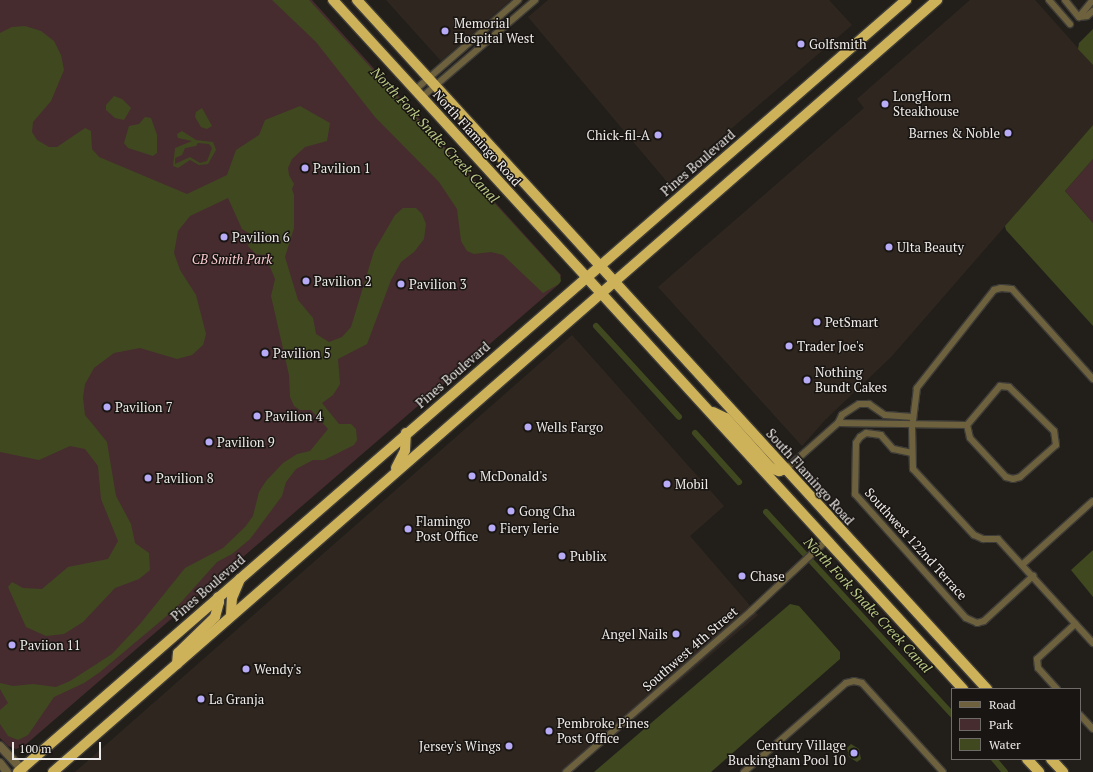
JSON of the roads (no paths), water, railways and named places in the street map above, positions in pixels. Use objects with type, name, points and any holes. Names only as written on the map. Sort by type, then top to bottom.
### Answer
[{"type":"highway","name":"North Flamingo Road","points":[[332,0],[601,294]]},
{"type":"highway","name":"North Flamingo Road","points":[[356,0],[615,281]]},
{"type":"highway","name":"Pines Boulevard","points":[[21,771],[406,433],[906,0]]},
{"type":"highway","points":[[53,772],[393,473],[938,0]]},
{"type":"highway","name":"South Flamingo Road","points":[[615,281],[986,688]]},
{"type":"highway","points":[[601,294],[962,688]]},
{"type":"highway","points":[[706,408],[726,418],[770,468],[779,471],[786,469]]},
{"type":"highway","points":[[393,473],[405,450],[406,433]]},
{"type":"highway","points":[[231,615],[232,598],[241,577]]},
{"type":"highway","points":[[177,664],[178,653],[215,616],[219,602],[218,597]]},
{"type":"highway","points":[[1028,760],[1039,772]]},
{"type":"highway","points":[[1052,760],[1063,772]]},
{"type":"street","points":[[419,94],[518,0]]},
{"type":"street","points":[[419,94],[535,0]]},
{"type":"street","points":[[1049,0],[1070,24]]},
{"type":"street","points":[[1065,0],[1079,17]]},
{"type":"street","points":[[1079,17],[1093,0]]},
{"type":"street","points":[[1079,17],[1087,16],[1093,11]]},
{"type":"street","points":[[1093,379],[1012,289],[1001,288],[994,290],[917,388],[912,426],[913,469],[974,535],[983,539],[998,539],[1093,643]]},
{"type":"street","points":[[838,423],[912,426],[967,425],[1000,386],[1009,387],[1032,407],[1054,431],[1057,438],[1056,445],[1020,477],[1013,479],[1006,477],[970,438],[967,425]]},
{"type":"street","points":[[786,469],[838,423],[850,409],[865,403],[885,415],[913,417]]},
{"type":"street","name":"Southwest 122nd Terrace","points":[[912,453],[893,449],[881,435],[866,433],[860,437],[856,443],[855,494],[966,618],[977,623],[984,621],[1033,576]]},
{"type":"street","points":[[1022,564],[1093,501]]},
{"type":"street","name":"Southwest 4th Street","points":[[566,772],[801,566],[827,540]]},
{"type":"street","points":[[1056,688],[1038,668],[1037,659],[1075,624]]},
{"type":"street","points":[[744,772],[846,683],[854,681],[862,683],[943,772]]},
{"type":"street","points":[[1081,715],[1093,729]]},
{"type":"street","points":[[0,746],[21,771]]},
{"type":"street","points":[[0,763],[7,772]]},
{"type":"water","points":[[272,0],[309,0],[560,275],[561,281],[559,284],[543,293],[503,255],[491,252],[474,254],[467,251],[461,241],[457,209],[439,182],[375,117],[316,42]]},
{"type":"water","points":[[25,26],[41,31],[54,41],[61,55],[64,70],[51,101],[33,122],[32,132],[37,140],[49,147],[57,147],[85,128],[91,131],[92,149],[99,157],[187,194],[227,175],[236,150],[259,135],[265,120],[300,106],[330,123],[327,141],[305,147],[292,159],[288,168],[289,175],[294,184],[292,189],[294,195],[294,228],[285,257],[298,300],[313,318],[316,334],[329,342],[342,337],[351,327],[374,251],[395,215],[403,208],[416,208],[422,214],[426,224],[424,239],[414,252],[401,262],[391,280],[367,344],[338,359],[340,384],[333,395],[322,403],[339,424],[351,424],[356,429],[357,440],[354,445],[324,460],[313,460],[296,469],[286,482],[282,496],[250,539],[232,554],[217,562],[175,609],[100,672],[84,683],[54,697],[28,735],[18,740],[8,736],[0,724],[0,710],[8,703],[0,689],[0,683],[13,686],[33,684],[56,687],[70,681],[112,654],[140,624],[185,568],[223,548],[245,527],[253,516],[259,492],[266,481],[283,463],[297,454],[310,451],[328,429],[311,410],[300,410],[294,406],[290,397],[289,375],[271,296],[275,279],[265,255],[256,254],[248,246],[250,234],[242,229],[228,198],[190,216],[178,231],[174,253],[180,270],[196,295],[206,334],[203,345],[192,355],[177,359],[140,348],[114,353],[94,368],[85,384],[83,397],[85,415],[107,442],[116,496],[131,524],[135,543],[149,553],[150,570],[139,579],[115,588],[83,622],[64,634],[46,636],[26,627],[8,587],[12,582],[23,588],[42,589],[68,567],[108,559],[118,541],[101,499],[98,466],[85,449],[70,446],[39,460],[0,452],[0,33],[12,27]]},
{"type":"water","points":[[1093,29],[1093,65],[1078,49],[1079,43]]},
{"type":"water","points":[[114,96],[122,99],[131,108],[124,120],[115,118],[106,110],[106,105]]},
{"type":"water","points":[[202,108],[212,126],[207,129],[201,127],[195,117],[196,112]]},
{"type":"water","points":[[145,117],[151,118],[157,135],[157,153],[153,156],[128,148],[124,143],[129,126],[139,124]]},
{"type":"water","points":[[1093,125],[1093,159],[1065,191],[1093,223],[1093,326],[1006,230],[1005,226]]},
{"type":"water","points":[[182,131],[196,140],[213,142],[216,150],[208,164],[199,165],[190,160],[178,168],[173,166],[175,148],[192,141],[178,138],[177,134]],"holes":[[[198,143],[209,144],[212,148],[207,161],[200,163],[190,157],[175,164],[175,158],[182,155],[185,148],[196,146]]]},
{"type":"water","points":[[1093,550],[1093,597],[1071,570]]},
{"type":"water","points":[[790,604],[799,606],[840,652],[840,659],[711,772],[594,772]]},
{"type":"water","name":"Century Village Buckingham Pool 10","points":[[851,744],[859,749],[861,759],[857,762],[849,757],[847,748]]},
{"type":"waterway","name":"North Fork Snake Creek Canal","points":[[596,326],[679,417]]},
{"type":"waterway","name":"North Fork Snake Creek Canal","points":[[695,433],[739,482]]},
{"type":"waterway","name":"North Fork Snake Creek Canal","points":[[766,512],[951,713]]},
{"type":"waterway","name":"North Fork Snake Creek Canal","points":[[995,760],[1005,772]]},
{"type":"place","name":"Memorial Hospital West","points":[[445,31]]},
{"type":"place","name":"Golfsmith","points":[[801,44]]},
{"type":"place","name":"LongHorn Steakhouse","points":[[885,104]]},
{"type":"place","name":"Barnes & Noble","points":[[1008,133]]},
{"type":"place","name":"Chick-fil-A","points":[[658,135]]},
{"type":"place","name":"Pavilion 1","points":[[305,168]]},
{"type":"place","name":"Pavilion 6","points":[[224,237]]},
{"type":"place","name":"Ulta Beauty","points":[[889,247]]},
{"type":"place","name":"Pavilion 2","points":[[306,281]]},
{"type":"place","name":"Pavilion 3","points":[[401,284]]},
{"type":"place","name":"PetSmart","points":[[817,322]]},
{"type":"place","name":"Trader Joe's","points":[[789,346]]},
{"type":"place","name":"Pavilion 5","points":[[265,353]]},
{"type":"place","name":"Nothing Bundt Cakes","points":[[807,380]]},
{"type":"place","name":"Pavilion 7","points":[[107,407]]},
{"type":"place","name":"Pavilion 4","points":[[257,416]]},
{"type":"place","name":"Wells Fargo","points":[[528,427]]},
{"type":"place","name":"Pavilion 9","points":[[209,442]]},
{"type":"place","name":"McDonald's","points":[[472,476]]},
{"type":"place","name":"Pavilion 8","points":[[148,478]]},
{"type":"place","name":"Mobil","points":[[667,484]]},
{"type":"place","name":"Gong Cha","points":[[511,511]]},
{"type":"place","name":"Fiery Ierie","points":[[492,528]]},
{"type":"place","name":"Flamingo Post Office","points":[[408,529]]},
{"type":"place","name":"Publix","points":[[562,556]]},
{"type":"place","name":"Chase","points":[[742,576]]},
{"type":"place","name":"Angel Nails","points":[[676,634]]},
{"type":"place","name":"Paviion 11","points":[[12,645]]},
{"type":"place","name":"Wendy's","points":[[246,669]]},
{"type":"place","name":"La Granja","points":[[201,699]]},
{"type":"place","name":"Pembroke Pines Post Office","points":[[549,731]]},
{"type":"place","name":"Jersey's Wings","points":[[509,746]]},
{"type":"place","name":"Century Village Buckingham Pool 10","points":[[854,753]]},
{"type":"park label","name":"CB Smith Park","points":[[232,259]]}]
